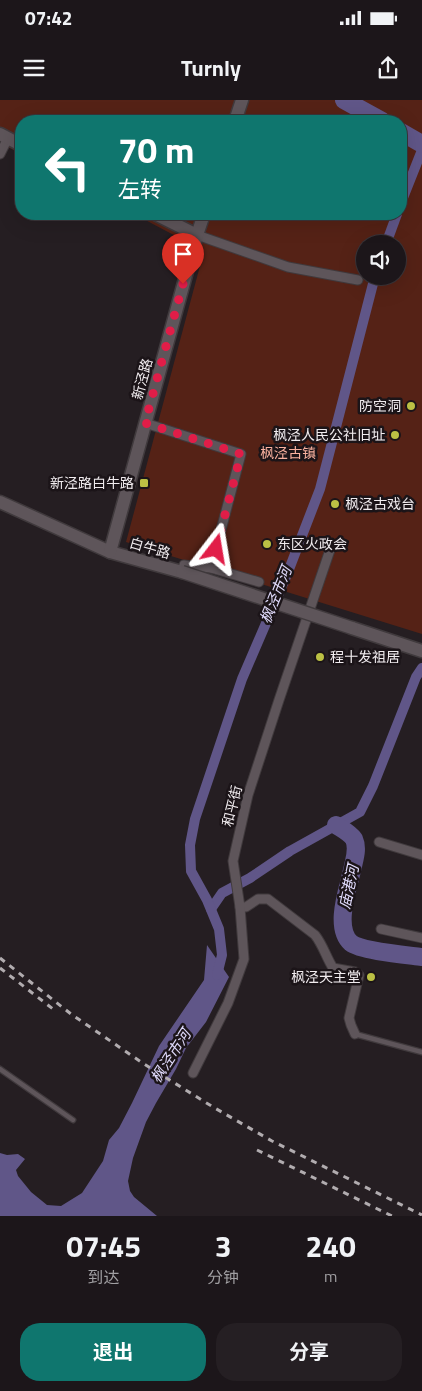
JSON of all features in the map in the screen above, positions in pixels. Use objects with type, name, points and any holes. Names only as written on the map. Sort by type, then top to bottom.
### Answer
[{"type":"street","points":[[237,115],[242,100]]},
{"type":"street","points":[[0,154],[4,136]]},
{"type":"street","points":[[167,220],[196,235],[288,267],[356,280]]},
{"type":"street","name":"新泾路","points":[[110,552],[196,235],[202,220]]},
{"type":"street","points":[[145,423],[241,454],[211,568]]},
{"type":"street","name":"白牛路","points":[[0,502],[110,552],[182,572],[416,649]]},
{"type":"street","name":"和平街","points":[[193,1073],[228,1003],[244,959],[240,903],[233,861],[248,795],[331,547]]},
{"type":"street","points":[[182,572],[184,565],[211,568],[259,582]]},
{"type":"street","points":[[379,842],[422,855]]},
{"type":"street","points":[[240,903],[246,906],[258,899],[268,899],[315,935],[321,942],[328,961],[333,968],[355,972],[359,975],[349,1018],[350,1025],[355,1034]]},
{"type":"street","points":[[381,929],[422,938]]},
{"type":"lane","points":[[355,1034],[422,1052]]},
{"type":"lane","points":[[0,1069],[73,1120]]},
{"type":"green space","name":"枫泾古镇","points":[[0,100],[422,100],[422,634],[126,542],[204,251],[145,220],[407,220],[407,115],[15,115],[15,151],[0,143]]},
{"type":"water","points":[[207,945],[229,977],[206,1022],[186,1048],[146,1122],[133,1158],[128,1181],[130,1191],[134,1197],[157,1216],[0,1216],[0,1153],[7,1155],[18,1154],[25,1159],[16,1170],[18,1176],[31,1192],[47,1205],[61,1206],[82,1193],[103,1161],[109,1140],[119,1128],[159,1046],[204,980]]},
{"type":"waterway","name":"枫泾市河","points":[[344,100],[371,115]]},
{"type":"waterway","name":"枫泾市河","points":[[407,135],[422,144]]},
{"type":"waterway","name":"枫泾市河","points":[[407,188],[422,150]]},
{"type":"waterway","name":"枫泾市河","points":[[389,235],[395,220]]},
{"type":"waterway","name":"枫泾市河","points":[[217,975],[222,955],[219,929],[207,900],[191,871],[190,845],[195,819],[242,679],[288,572],[320,489],[373,285]]},
{"type":"waterway","name":"枫泾市河","points":[[211,909],[222,893],[250,878],[290,851],[360,812],[373,786],[416,677],[422,668]]},
{"type":"waterway","name":"庙港河","points":[[336,825],[354,839],[356,846],[344,906],[343,927],[346,936],[356,946],[422,957]]},
{"type":"railway","points":[[0,958],[71,1014],[144,1064],[213,1107],[272,1141],[422,1215]]},
{"type":"railway","points":[[0,968],[53,1009]]},
{"type":"railway","points":[[257,1150],[392,1216]]},
{"type":"place","name":"防空洞","points":[[411,406]]},
{"type":"place","name":"枫泾人民公社旧址","points":[[395,435]]},
{"type":"place","name":"新泾路白牛路","points":[[144,483]]},
{"type":"place","name":"枫泾古戏台","points":[[335,504]]},
{"type":"place","name":"东区火政会","points":[[267,544]]},
{"type":"place","name":"程十发祖居","points":[[320,657]]},
{"type":"place","name":"枫泾天主堂","points":[[371,977]]},
{"type":"route","points":[[183,284],[145,423],[241,454],[216,549]]}]
